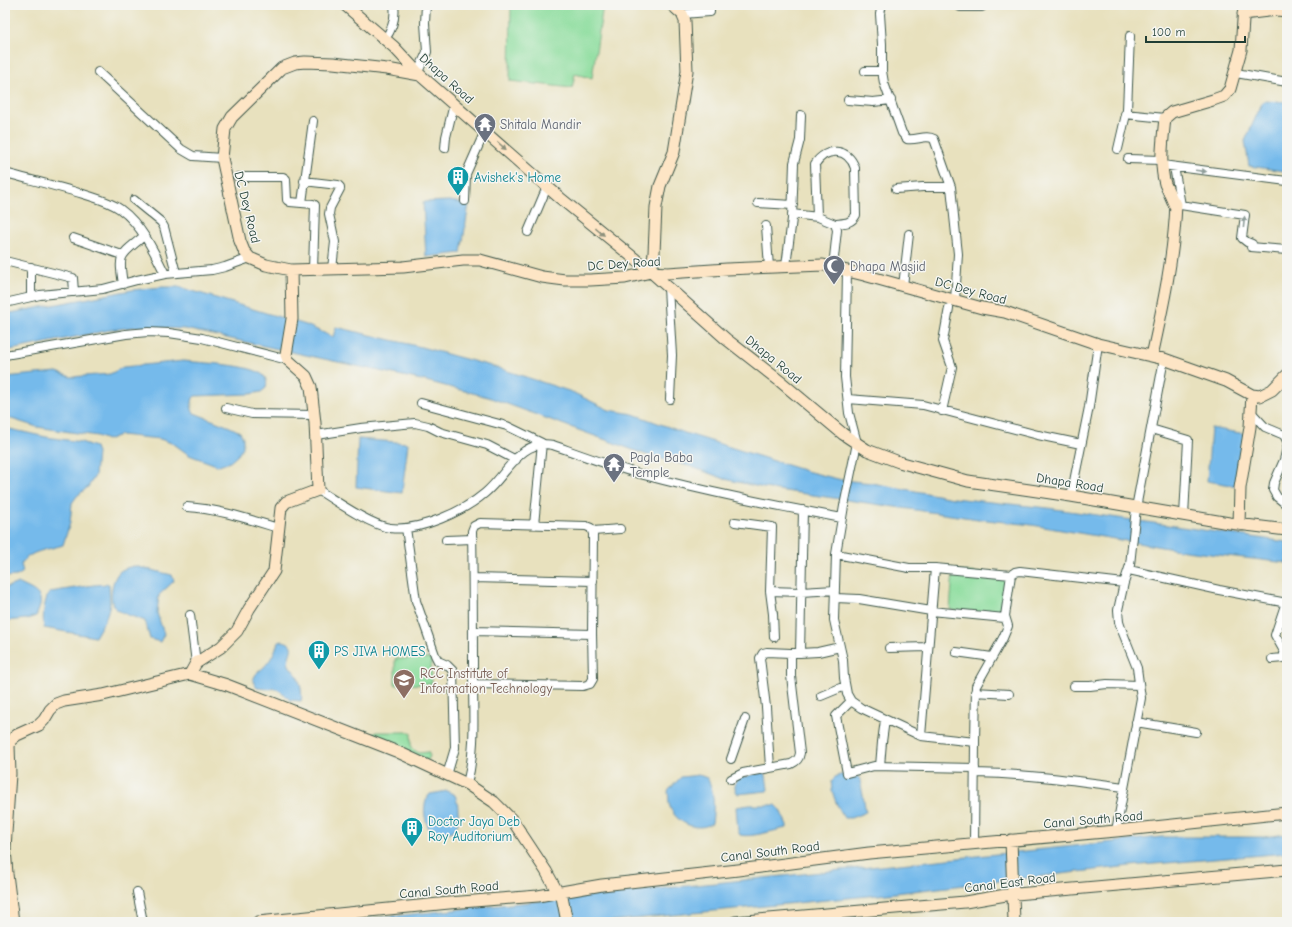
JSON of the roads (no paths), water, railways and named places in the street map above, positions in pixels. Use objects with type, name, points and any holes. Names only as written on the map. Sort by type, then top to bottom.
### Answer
[{"type":"street","name":"Dhapa Road","points":[[346,5],[385,39],[419,73],[547,187],[651,272],[726,339],[844,434],[867,450],[899,462],[968,481],[1071,496],[1238,525],[1287,530]]},
{"type":"street","points":[[385,39],[395,20],[394,5]]},
{"type":"street","points":[[419,73],[427,52],[425,23],[426,5]]},
{"type":"street","points":[[651,272],[654,253],[656,207],[660,186],[674,152],[687,71],[686,28],[682,14],[672,5]]},
{"type":"street","points":[[682,14],[710,12],[710,5]]},
{"type":"street","points":[[882,5],[880,14],[882,71],[884,83],[904,136],[911,140],[928,136],[934,139],[951,187],[958,254],[952,304],[943,342],[952,367],[942,411]]},
{"type":"street","points":[[958,5],[960,7],[982,7],[984,5]]},
{"type":"street","points":[[1177,204],[1165,183],[1162,163],[1165,118],[1172,112],[1224,96],[1230,89],[1236,74],[1241,50],[1244,10],[1287,11]]},
{"type":"street","points":[[1118,149],[1127,110],[1130,36]]},
{"type":"street","name":"DC Dey Road","points":[[419,73],[333,63],[295,63],[282,68],[232,117],[225,130],[222,158],[240,240],[244,251],[250,258],[266,265],[291,270],[421,266],[463,260],[480,260],[542,276],[565,280],[625,278],[651,272],[668,273],[823,265],[847,270],[903,286],[952,304],[1005,312],[1098,344],[1164,359],[1226,381],[1252,395]]},
{"type":"street","points":[[864,71],[882,71]]},
{"type":"street","points":[[98,72],[181,149],[193,156],[222,158]]},
{"type":"street","points":[[1236,74],[1287,82]]},
{"type":"street","points":[[848,100],[864,102],[891,100]]},
{"type":"street","points":[[445,148],[446,137],[454,104]]},
{"type":"street","points":[[1125,114],[1165,118]]},
{"type":"street","points":[[786,266],[793,204],[794,163],[800,140],[801,115]]},
{"type":"street","points":[[302,203],[313,121]]},
{"type":"street","points":[[466,201],[466,174],[485,131]]},
{"type":"street","points":[[792,214],[817,216],[835,224],[850,222],[856,216],[855,168],[853,161],[847,154],[839,152],[827,153],[820,157],[815,164],[817,216]]},
{"type":"street","points":[[1128,159],[1162,163],[1174,167],[1287,181]]},
{"type":"street","points":[[1152,356],[1175,233],[1177,204],[1174,167]]},
{"type":"street","points":[[5,173],[64,188],[110,203],[119,208],[128,216],[144,236],[165,274]]},
{"type":"street","points":[[238,176],[282,177],[286,179],[287,200],[315,205],[313,270]]},
{"type":"street","points":[[304,181],[338,185],[340,187],[330,208],[329,214],[335,242],[332,269]]},
{"type":"street","points":[[528,232],[547,187]]},
{"type":"street","points":[[896,189],[951,187]]},
{"type":"street","points":[[134,200],[161,222],[164,227],[176,273]]},
{"type":"street","points":[[758,203],[793,204]]},
{"type":"street","points":[[1177,204],[1245,215],[1242,238],[1252,244],[1251,247],[1287,250]]},
{"type":"street","points":[[833,267],[838,230],[835,224]]},
{"type":"street","points":[[766,226],[769,267]]},
{"type":"street","points":[[903,286],[909,234]]},
{"type":"street","points":[[123,284],[120,264],[122,255],[144,236]]},
{"type":"street","points":[[74,238],[122,255]]},
{"type":"street","points":[[5,303],[30,297],[103,289],[165,274],[212,270],[250,258]]},
{"type":"street","points":[[5,261],[74,278],[74,292]]},
{"type":"street","points":[[30,297],[31,267]]},
{"type":"street","points":[[287,358],[292,319],[291,270]]},
{"type":"street","points":[[847,270],[845,377],[849,413],[857,443],[836,554],[834,620],[843,660],[847,694],[851,701],[861,708],[921,736],[975,742]]},
{"type":"street","points":[[668,288],[672,355],[670,399]]},
{"type":"street","points":[[5,355],[126,334],[148,332],[169,333],[202,338],[287,358],[306,376],[311,387],[316,435],[318,490]]},
{"type":"street","points":[[1071,496],[1089,407],[1098,344]]},
{"type":"street","points":[[1116,831],[1141,698],[1137,668],[1119,622],[1118,610],[1129,568],[1136,508],[1164,359]]},
{"type":"street","points":[[1238,525],[1240,488],[1250,427],[1252,395],[1260,396],[1272,390],[1287,375]]},
{"type":"street","points":[[848,399],[923,405],[1038,435],[1081,444]]},
{"type":"street","points":[[421,403],[507,426],[542,443],[553,445],[639,474],[742,499],[842,518]]},
{"type":"street","points":[[226,408],[252,414],[314,415]]},
{"type":"street","points":[[1251,412],[1265,426],[1286,435]]},
{"type":"street","points":[[316,435],[361,428],[415,423],[486,445],[516,460]]},
{"type":"street","points":[[1151,429],[1188,440],[1184,516]]},
{"type":"street","points":[[318,490],[374,523],[390,528],[406,528],[440,520],[474,501],[486,493],[523,451],[542,443]]},
{"type":"street","points":[[534,525],[542,443]]},
{"type":"street","points":[[1287,447],[1284,460],[1274,483],[1273,490],[1277,497],[1287,505]]},
{"type":"street","points":[[190,674],[196,663],[221,647],[237,631],[249,609],[274,571],[281,508],[286,502],[318,490]]},
{"type":"street","points":[[187,507],[221,512],[278,528]]},
{"type":"street","points":[[731,779],[743,773],[792,764],[799,758],[800,753],[791,676],[796,653],[801,592],[803,510]]},
{"type":"street","points":[[735,522],[772,527],[770,591],[774,637]]},
{"type":"street","points":[[467,784],[474,746],[472,531],[474,526],[480,523],[586,526],[591,528],[593,531],[620,530]]},
{"type":"street","points":[[406,528],[414,587],[420,612],[438,661],[447,665],[453,671],[455,748],[447,775]]},
{"type":"street","points":[[473,684],[583,686],[590,684],[593,680],[593,531]]},
{"type":"street","points":[[446,540],[472,539]]},
{"type":"street","points":[[836,554],[909,568],[935,568],[1011,575],[1020,571],[1124,584]]},
{"type":"street","points":[[921,736],[935,568]]},
{"type":"street","points":[[1129,568],[1286,603],[1275,635],[1284,651],[1284,658],[1272,659]]},
{"type":"street","points":[[974,843],[975,692],[976,686],[1008,626],[1005,618],[1011,575]]},
{"type":"street","points":[[473,578],[593,581]]},
{"type":"street","points":[[770,591],[835,594],[931,611],[1005,618]]},
{"type":"street","points":[[190,615],[196,663]]},
{"type":"street","points":[[472,631],[592,634]]},
{"type":"street","points":[[770,767],[766,707],[760,658],[767,652],[818,652],[840,646]]},
{"type":"street","points":[[889,648],[928,647]]},
{"type":"street","points":[[956,652],[992,657]]},
{"type":"street","points":[[13,922],[5,848],[10,774],[9,746],[11,740],[40,725],[50,710],[56,704],[64,701],[103,694],[190,674],[227,685],[398,752],[467,784],[494,802],[512,821],[560,894],[567,922]]},
{"type":"street","points":[[1074,686],[1106,684],[1139,685]]},
{"type":"street","points":[[821,696],[845,686]]},
{"type":"street","points":[[975,692],[1009,694]]},
{"type":"street","points":[[851,701],[836,716],[847,773],[874,766],[880,766],[1047,776],[1124,787]]},
{"type":"street","points":[[731,759],[745,719]]},
{"type":"street","points":[[880,766],[885,720]]},
{"type":"street","points":[[1136,722],[1196,732]]},
{"type":"street","name":"Canal South Road","points":[[258,922],[338,913],[560,894],[602,885],[738,870],[868,853],[1116,831],[1287,813]]},
{"type":"street","points":[[1011,840],[1014,922]]},
{"type":"street","name":"Canal East Road","points":[[735,922],[822,918],[965,902],[1012,895],[1287,870]]},
{"type":"street","points":[[137,892],[143,922]]},
{"type":"water","points":[[1263,101],[1287,102],[1287,164],[1284,171],[1249,166],[1245,141]]},
{"type":"water","points":[[449,201],[469,204],[461,253],[426,257],[423,202]]},
{"type":"water","points":[[179,287],[306,325],[333,337],[336,327],[421,347],[495,367],[572,392],[609,410],[633,414],[685,433],[806,471],[842,480],[872,483],[953,498],[1048,508],[1287,542],[1287,563],[1185,551],[1032,525],[978,519],[764,488],[725,479],[689,466],[647,455],[488,397],[426,381],[185,329],[136,327],[110,330],[5,351],[5,314],[132,290]]},
{"type":"water","points":[[183,361],[250,369],[258,372],[266,379],[266,388],[261,392],[250,394],[195,396],[193,398],[192,408],[194,413],[240,432],[243,438],[243,447],[238,455],[230,462],[219,466],[189,455],[174,444],[160,439],[120,435],[107,440],[97,436],[37,427],[5,417],[5,377],[57,372],[71,377],[110,374],[123,367]]},
{"type":"water","points":[[5,428],[46,437],[81,442],[95,447],[97,453],[95,476],[88,487],[77,496],[72,503],[70,523],[63,545],[34,553],[25,559],[21,564],[23,572],[17,576],[5,577]]},
{"type":"water","points":[[1211,428],[1246,434],[1237,486],[1207,481]]},
{"type":"water","points":[[358,439],[408,443],[402,493],[356,487]]},
{"type":"water","points":[[134,566],[172,575],[174,581],[159,595],[157,613],[164,634],[160,642],[150,639],[145,621],[123,613],[113,606],[111,595],[113,583],[116,577],[122,570]]},
{"type":"water","points":[[18,583],[38,595],[40,598],[39,609],[36,616],[27,619],[5,621],[5,588]]},
{"type":"water","points":[[109,584],[110,604],[106,618],[95,637],[44,628],[44,609],[46,599],[50,592]]},
{"type":"water","points":[[283,641],[291,645],[288,662],[299,681],[302,698],[301,701],[290,700],[281,691],[275,689],[257,688],[254,682],[257,673],[271,659],[278,642]]},
{"type":"water","points":[[763,773],[766,775],[767,791],[738,794],[735,786],[738,779]]},
{"type":"water","points":[[854,773],[860,779],[866,812],[851,818],[844,818],[833,793],[832,782],[837,776]]},
{"type":"water","points":[[699,775],[707,778],[710,783],[713,800],[712,823],[706,826],[694,827],[682,822],[673,813],[669,803],[668,791],[681,777]]},
{"type":"water","points":[[447,791],[456,797],[458,807],[458,823],[450,832],[432,833],[425,819],[425,803],[430,794]]},
{"type":"water","points":[[750,805],[776,805],[779,808],[787,828],[757,835],[740,835],[738,831],[736,807]]},
{"type":"water","points":[[1287,834],[1287,853],[1130,866],[878,895],[601,922],[336,922],[1162,837],[1264,837]]},
{"type":"place","name":"Shitala Mandir","points":[[485,144]]},
{"type":"place","name":"Avishek's Home","points":[[458,196]]},
{"type":"place","name":"Dhapa Masjid","points":[[834,286]]},
{"type":"place","name":"Pagla Baba Temple","points":[[614,484]]},
{"type":"place","name":"PS JIVA HOMES","points":[[319,670]]},
{"type":"place","name":"RCC Institute of Information Technology","points":[[404,700]]},
{"type":"place","name":"Doctor Jaya Deb Roy Auditorium","points":[[412,848]]}]
